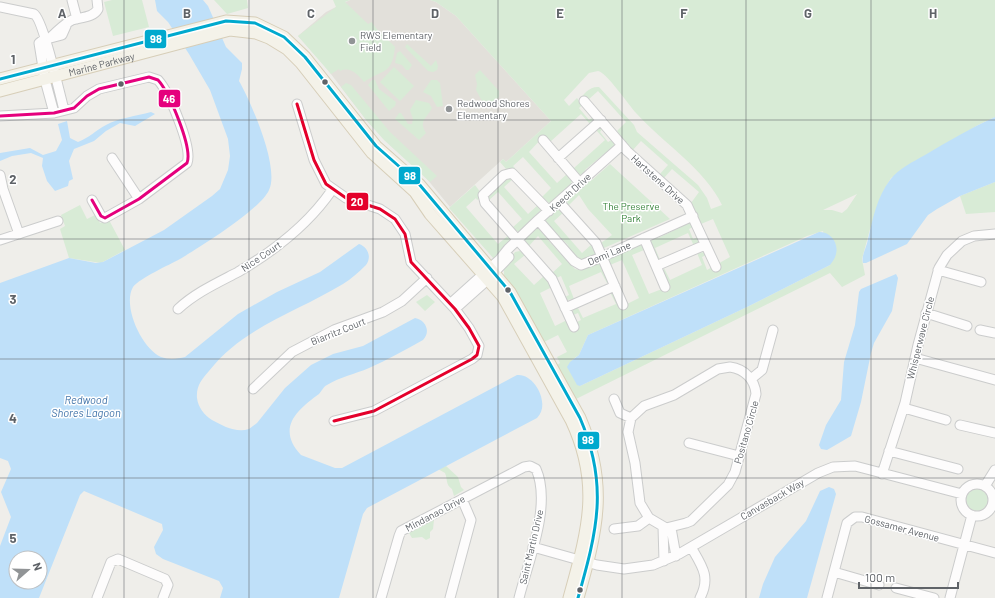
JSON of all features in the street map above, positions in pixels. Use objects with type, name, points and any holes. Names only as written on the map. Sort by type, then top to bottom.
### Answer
[{"type":"main road","name":"Marine Parkway","points":[[0,79],[48,67],[208,34],[228,25],[255,23],[284,37],[305,57],[331,86],[376,146],[419,184],[490,274]]},
{"type":"main road","name":"Marine Parkway","points":[[228,25],[256,33],[279,43],[295,56],[336,110],[372,153],[415,192],[430,214],[490,274]]},
{"type":"main road","name":"Marine Parkway","points":[[0,91],[50,79],[160,44]]},
{"type":"main road","points":[[331,86],[336,110]]},
{"type":"main road","points":[[490,274],[510,307],[571,420],[583,452],[587,467],[590,502],[584,561],[578,598]]},
{"type":"main road","points":[[569,598],[584,561]]},
{"type":"street","points":[[72,0],[76,19]]},
{"type":"street","points":[[54,113],[48,67],[39,43],[70,22],[96,13],[98,6],[97,0]]},
{"type":"street","points":[[0,7],[37,16],[48,38]]},
{"type":"street","points":[[0,116],[54,113],[74,108],[87,96],[99,89],[149,77],[154,77],[160,81],[181,124],[188,147],[189,159],[185,166],[139,199],[104,218],[101,216],[92,200]]},
{"type":"street","points":[[50,79],[64,110]]},
{"type":"street","name":"Hartstene Drive","points":[[584,101],[627,151],[687,204],[716,267]]},
{"type":"street","points":[[297,104],[314,160],[323,178],[332,190],[358,204],[380,209],[395,219],[404,234],[411,262],[453,306],[478,342],[479,348],[477,355],[374,411],[334,421]]},
{"type":"street","points":[[558,158],[601,120]]},
{"type":"street","points":[[543,140],[580,183]]},
{"type":"street","name":"Keech Drive","points":[[453,306],[509,258],[518,240],[538,220],[622,145]]},
{"type":"street","points":[[112,158],[139,199]]},
{"type":"street","points":[[549,211],[513,173],[506,174],[483,195],[484,202],[552,279],[574,327]]},
{"type":"street","points":[[0,174],[3,188],[19,234]]},
{"type":"street","name":"Nice Court","points":[[178,309],[190,298],[254,262],[284,241],[317,210],[332,190]]},
{"type":"street","points":[[559,202],[596,243],[623,305]]},
{"type":"street","name":"Demi Lane","points":[[538,220],[578,264],[583,264],[693,216]]},
{"type":"street","points":[[0,240],[58,221]]},
{"type":"street","name":"Whisperwave Circle","points":[[882,474],[904,408],[926,313],[938,270],[947,255],[960,243],[974,236],[995,234]]},
{"type":"street","points":[[644,238],[665,287]]},
{"type":"street","points":[[656,266],[705,245]]},
{"type":"street","points":[[938,270],[981,282]]},
{"type":"street","name":"Biarritz Court","points":[[253,389],[292,352],[334,330],[383,312],[402,301],[427,278]]},
{"type":"street","points":[[565,308],[615,286]]},
{"type":"street","points":[[926,313],[967,326]]},
{"type":"street","points":[[676,556],[667,528],[649,518],[640,503],[635,463],[628,432],[631,418],[641,407],[674,395],[722,368],[737,369],[751,379],[762,370],[773,330]]},
{"type":"street","points":[[980,330],[995,333]]},
{"type":"street","points":[[915,358],[995,380]]},
{"type":"street","name":"Positano Circle","points":[[667,528],[690,521],[722,492],[733,477],[756,400],[756,390],[751,379]]},
{"type":"street","points":[[614,399],[620,413],[631,418]]},
{"type":"street","points":[[904,408],[946,420]]},
{"type":"street","points":[[960,425],[995,433]]},
{"type":"street","points":[[689,443],[739,456]]},
{"type":"street","points":[[889,451],[958,469]]},
{"type":"street","name":"Saint Martin Drive","points":[[519,598],[539,519],[541,495],[538,474],[532,466]]},
{"type":"street","name":"Mindanao Drive","points":[[381,598],[400,532],[524,467],[532,466]]},
{"type":"street","name":"Canvasback Way","points":[[533,547],[584,561],[624,569],[641,567],[664,561],[676,556],[829,468],[850,466],[962,494]]},
{"type":"street","points":[[985,486],[995,470]]},
{"type":"street","points":[[973,484],[985,486],[991,493],[994,505],[982,515],[972,515],[964,509],[962,504],[962,494],[968,486],[973,484]]},
{"type":"street","points":[[450,598],[471,520],[462,499]]},
{"type":"street","points":[[950,598],[972,515]]},
{"type":"street","name":"Gossamer Avenue","points":[[827,598],[847,523],[855,517],[964,545]]},
{"type":"street","points":[[614,529],[638,526],[649,518]]},
{"type":"street","points":[[664,561],[667,528]]},
{"type":"street","points":[[964,545],[995,553]]},
{"type":"street","points":[[691,547],[703,569],[706,579],[700,598]]},
{"type":"street","points":[[97,598],[112,562],[119,559],[165,579],[168,585],[162,598]]},
{"type":"street","points":[[834,572],[879,585]]},
{"type":"street","points":[[896,588],[934,598]]},
{"type":"shaded area","name":"Redwood Shores Elementary","points":[[350,0],[430,0],[436,2],[456,16],[551,121],[506,162],[503,159],[450,207],[422,173],[392,147],[367,121],[324,65],[298,36],[326,12]]},
{"type":"green space","points":[[112,0],[142,0],[149,27],[113,36],[104,2]]},
{"type":"green space","points":[[214,0],[247,0],[248,8],[227,14]]},
{"type":"green space","name":"RWS Elementary Field","points":[[333,0],[350,0],[345,2],[368,24],[372,22],[395,47],[392,62],[386,70],[364,82],[351,70],[340,71],[339,69],[331,74],[298,36],[336,7]]},
{"type":"green space","points":[[430,0],[995,0],[995,117],[978,125],[891,178],[884,190],[870,229],[862,259],[865,275],[842,287],[830,273],[576,399],[557,365],[560,363],[557,357],[567,352],[558,335],[544,342],[504,276],[504,269],[515,252],[520,251],[525,255],[514,264],[534,285],[544,276],[552,287],[540,293],[555,326],[567,320],[577,322],[581,320],[578,313],[573,315],[572,313],[573,309],[577,306],[583,318],[616,304],[610,292],[613,293],[621,309],[639,298],[622,260],[610,265],[608,261],[610,257],[621,254],[625,250],[629,251],[635,245],[641,245],[644,250],[632,255],[649,294],[662,289],[664,268],[670,280],[702,265],[697,253],[705,252],[706,255],[702,257],[707,270],[730,257],[713,219],[701,224],[691,203],[699,192],[672,169],[664,178],[659,175],[668,165],[641,141],[632,151],[617,131],[626,122],[598,91],[579,108],[589,120],[593,117],[595,121],[590,124],[581,114],[550,142],[543,137],[529,152],[557,183],[567,174],[572,179],[571,185],[556,197],[555,200],[549,203],[542,197],[551,188],[523,157],[513,166],[515,168],[506,169],[500,162],[503,159],[506,162],[551,121],[456,16],[436,2]],"holes":[[[598,71],[612,83],[636,113],[694,168],[715,192],[722,205],[711,209],[707,198],[698,185],[637,132],[634,125],[599,87],[590,89],[579,101],[577,98],[569,106],[564,100],[589,73]],[[857,194],[847,209],[842,213],[832,210],[823,210]],[[823,231],[830,265],[747,307],[580,386],[572,360],[579,355],[588,335],[807,236]]]},
{"type":"green space","points":[[407,44],[431,66],[436,60],[438,66],[437,70],[433,72],[428,71],[405,47]]},
{"type":"green space","points":[[400,51],[412,65],[409,70],[406,70],[402,65],[395,63],[397,53]]},
{"type":"green space","points":[[394,67],[414,86],[400,101],[380,82]]},
{"type":"green space","points":[[480,70],[499,91],[499,97],[491,104],[482,101],[476,90],[477,84],[475,75]]},
{"type":"green space","points":[[372,80],[375,80],[379,89],[396,102],[395,106],[389,111],[368,85]]},
{"type":"green space","points":[[431,80],[437,80],[440,83],[443,106],[437,107],[431,96],[423,92]]},
{"type":"green space","points":[[346,83],[351,85],[390,132],[437,176],[430,182],[384,140],[367,121],[341,87]]},
{"type":"green space","points":[[416,100],[429,103],[432,108],[423,122],[426,133],[419,140],[395,119],[399,113],[401,113],[408,124],[412,124],[413,119],[410,110]]},
{"type":"green space","points":[[602,126],[603,128],[600,132],[608,142],[613,139],[615,145],[586,169],[582,175],[578,174],[565,159],[574,168],[605,140],[596,130]]},
{"type":"green space","name":"The Preserve Park","points":[[610,164],[670,219],[604,248],[601,243],[612,235],[588,209],[579,195],[568,206],[567,201],[591,178],[592,180]]},
{"type":"green space","points":[[507,177],[514,178],[504,187],[528,214],[538,205],[541,210],[519,232],[512,228],[522,219],[498,192],[488,201],[487,199],[488,194]]},
{"type":"green space","points":[[995,182],[995,212],[966,214],[960,196]]},
{"type":"green space","points":[[475,185],[481,193],[480,198],[477,200],[476,198],[466,207],[498,244],[509,235],[512,240],[494,259],[449,208]]},
{"type":"green space","points":[[80,205],[87,219],[95,215],[100,223],[109,220],[125,250],[101,263],[69,258],[60,229],[65,226],[61,215]]},
{"type":"green space","points":[[557,209],[564,212],[554,221],[582,253],[592,244],[596,252],[593,256],[584,260],[575,257],[569,250],[568,245],[545,223],[546,218]]},
{"type":"green space","points":[[691,222],[693,227],[689,229],[693,239],[698,237],[698,243],[694,246],[688,233],[655,248],[660,260],[656,257],[650,241],[651,238],[658,238],[681,227],[683,224]]},
{"type":"green space","points":[[539,228],[545,234],[546,238],[575,269],[580,270],[597,263],[600,264],[608,281],[607,283],[601,272],[569,286],[574,299],[567,300],[565,297],[569,295],[561,276],[556,278],[552,273],[562,264],[538,236],[528,247],[525,243],[525,237],[534,229]]},
{"type":"green space","points":[[427,295],[435,302],[425,311],[416,302]]},
{"type":"green space","points":[[446,466],[458,477],[461,487],[464,490],[454,496],[452,489],[448,484],[445,473],[438,469]]},
{"type":"green space","points":[[977,489],[985,492],[988,500],[985,508],[977,511],[969,508],[966,500],[969,492]]},
{"type":"green space","points":[[434,520],[433,529],[430,532],[430,538],[426,540],[422,537],[412,538],[409,533]]},
{"type":"water","name":"Redwood Shores Lagoon","points":[[155,0],[203,0],[208,6],[226,47],[242,63],[239,81],[263,135],[271,167],[271,180],[269,190],[264,198],[243,217],[201,246],[148,276],[133,287],[130,295],[132,315],[141,336],[147,345],[154,352],[164,358],[173,359],[185,357],[238,314],[277,292],[320,272],[359,244],[365,247],[369,256],[366,265],[346,282],[254,332],[223,356],[204,377],[197,390],[199,405],[206,416],[225,427],[239,430],[249,429],[257,423],[285,388],[311,365],[333,354],[363,346],[415,318],[422,321],[426,327],[427,333],[423,340],[376,365],[327,385],[297,413],[292,420],[290,436],[301,455],[335,468],[342,468],[517,375],[530,379],[535,384],[542,398],[541,412],[537,418],[367,508],[363,514],[339,598],[220,598],[223,588],[219,581],[163,559],[156,554],[154,547],[163,530],[162,524],[84,491],[80,495],[48,575],[48,550],[8,550],[8,590],[42,590],[39,598],[0,598],[0,546],[11,517],[1,492],[11,469],[8,461],[0,458],[0,283],[69,258],[96,263],[103,262],[164,230],[212,196],[220,189],[228,170],[230,156],[228,139],[210,90],[168,22],[157,11]]},
{"type":"water","points":[[151,112],[155,114],[135,126],[120,123],[106,131],[94,141],[74,149],[69,161],[73,179],[69,181],[68,186],[55,191],[47,181],[42,166],[43,158],[31,153],[12,156],[0,161],[0,153],[30,148],[43,155],[56,151],[62,140],[58,124],[67,121],[70,138],[78,142],[111,123]]},
{"type":"water","points":[[995,117],[995,182],[960,196],[937,209],[928,215],[907,244],[863,263],[863,254],[876,208],[882,193],[890,180],[906,166],[968,130]]},
{"type":"water","points":[[819,232],[827,233],[835,242],[837,250],[836,256],[830,265],[747,307],[580,386],[577,385],[567,367],[570,362],[579,355],[588,335]]},
{"type":"water","points":[[896,274],[898,278],[892,311],[874,343],[861,402],[851,436],[827,450],[821,449],[819,445],[826,425],[841,400],[844,362],[855,325],[859,292],[861,289]]},
{"type":"water","points":[[829,487],[834,489],[836,494],[807,598],[759,598],[763,584],[775,557],[806,521],[820,491]]},
{"type":"transit line","name":"98","points":[[0,79],[226,21],[255,23],[284,37],[305,57],[376,146],[419,184],[510,292],[580,418],[589,442],[595,465],[597,508],[595,529],[578,598]]},
{"type":"transit line","name":"46","points":[[0,116],[54,113],[74,108],[87,96],[99,89],[149,77],[158,80],[163,86],[179,120],[187,145],[187,163],[139,199],[105,218],[101,216],[92,200]]},
{"type":"transit line","name":"20","points":[[297,104],[314,160],[326,184],[346,198],[380,209],[395,219],[405,234],[411,262],[455,309],[469,328],[479,346],[477,355],[472,359],[374,411],[334,421]]},
{"type":"place","name":"RWS Elementary Field","points":[[352,41]]},
{"type":"place","name":"Redwood Shores Elementary","points":[[449,109]]}]
